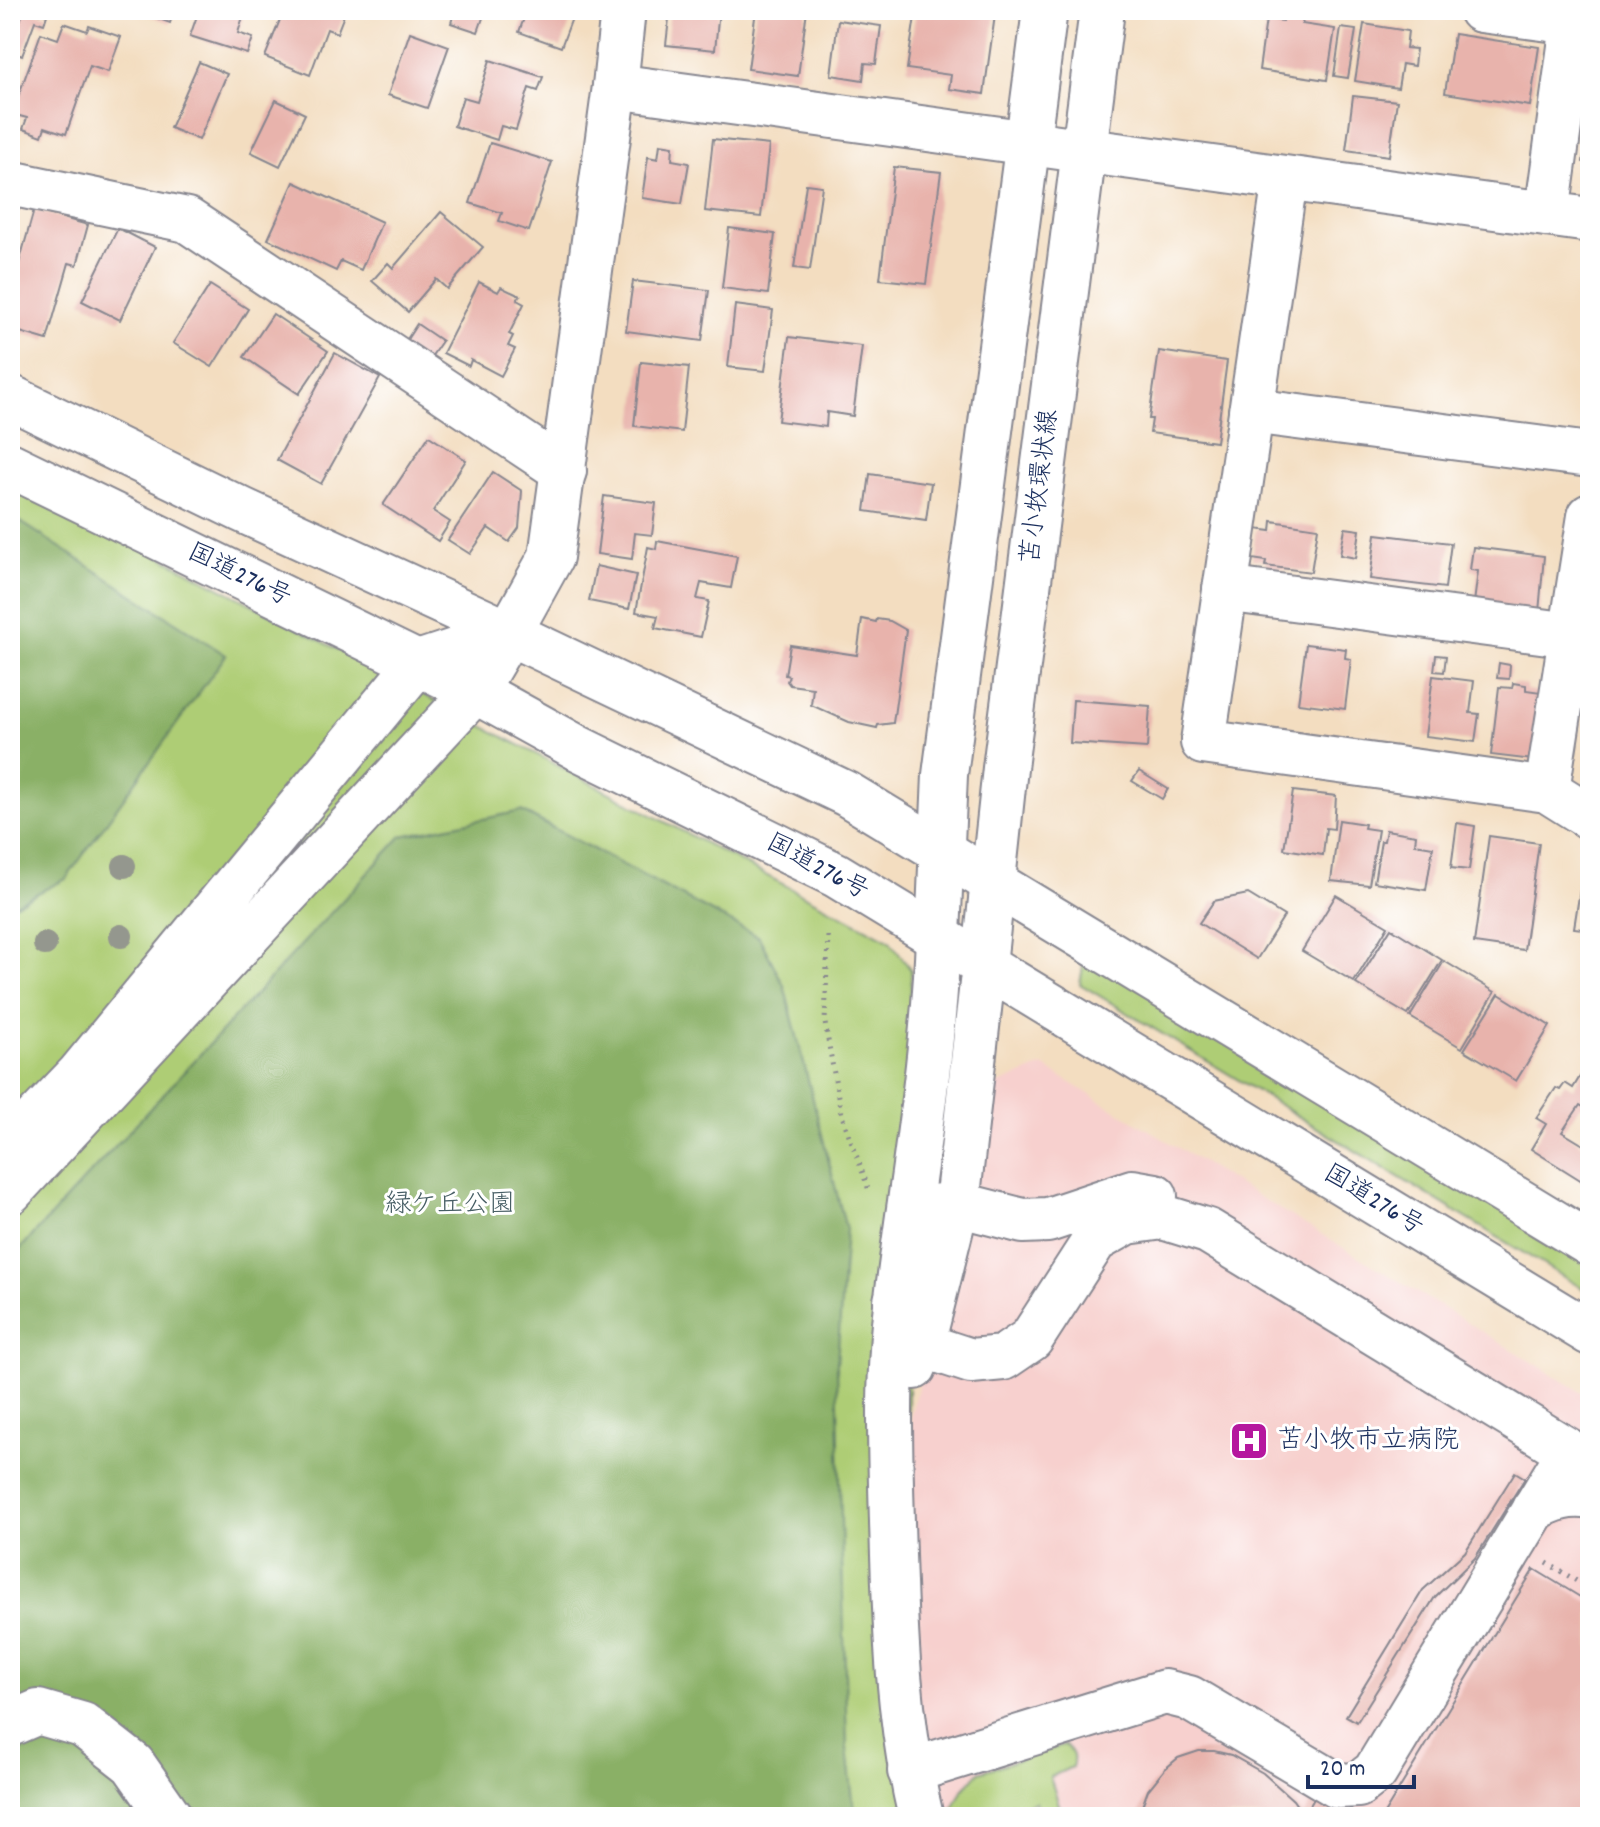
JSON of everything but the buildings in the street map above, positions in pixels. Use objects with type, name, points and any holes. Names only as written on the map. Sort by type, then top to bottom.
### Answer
[{"type":"main road","points":[[10,1192],[475,691],[551,557],[623,10]]},
{"type":"main road","points":[[921,1817],[910,1771],[897,1674],[890,1429],[896,1301],[932,1046],[945,775],[1045,10]]},
{"type":"main road","name":"苫小牧環状線","points":[[890,1429],[922,1345],[957,1204],[992,884],[1102,10]]},
{"type":"main road","points":[[1481,10],[1574,16],[1547,214]]},
{"type":"main road","points":[[615,86],[1590,220]]},
{"type":"main road","points":[[1285,179],[1203,742],[1547,790],[1590,817]]},
{"type":"main road","points":[[10,183],[187,220],[564,471]]},
{"type":"main road","points":[[10,397],[242,510],[822,782],[1590,1244]]},
{"type":"main road","points":[[1251,411],[1590,455]]},
{"type":"main road","name":"国道276号","points":[[10,465],[475,691],[578,748],[836,875],[1590,1333]]},
{"type":"main road","points":[[1547,790],[1590,516]]},
{"type":"main road","points":[[1225,589],[1571,635]]},
{"type":"main road","points":[[10,1146],[79,1074],[418,663],[509,633]]},
{"type":"main road","points":[[903,1257],[919,1224],[932,1207],[957,1204],[1023,1221],[1048,1220],[1132,1192],[1184,1204],[1208,1231]]},
{"type":"main road","points":[[896,1301],[907,1335],[922,1345],[971,1361],[1003,1358],[1031,1339],[1095,1240],[1127,1222],[1163,1217],[1208,1231],[1580,1458],[1534,1509],[1375,1772],[1358,1785],[1338,1786],[1189,1698],[1165,1692],[910,1771]]},
{"type":"main road","points":[[1534,1509],[1551,1500],[1576,1494],[1590,1497]]},
{"type":"main road","points":[[10,1724],[38,1712],[83,1725],[133,1764],[170,1817]]},
{"type":"path","points":[[828,936],[825,1023],[841,1113],[873,1202]]},
{"type":"shaded area","name":"苫小牧市立病院","points":[[1043,1066],[1590,1397],[1590,1817],[938,1817],[915,1703],[911,1413],[936,1322],[981,1091]]},
{"type":"green space","name":"緑ケ丘公園","points":[[29,487],[889,940],[911,970],[905,1817],[10,1817],[10,492]]},
{"type":"green space","points":[[10,515],[226,655],[66,879],[10,907]]},
{"type":"green space","name":"緑ケ丘公園","points":[[521,811],[759,937],[784,985],[846,1229],[837,1365],[847,1748],[855,1817],[348,1817],[292,1810],[281,1817],[10,1817],[10,1260],[402,836]]},
{"type":"green space","points":[[1085,955],[1590,1261],[1590,1293],[1080,984]]},
{"type":"green space","points":[[1065,1745],[1073,1755],[1072,1767],[1050,1777],[1063,1817],[1041,1817],[1036,1802],[989,1817],[949,1817],[962,1790],[979,1772]]},
{"type":"place","name":"苫小牧市立病院","points":[[1249,1441]]}]
